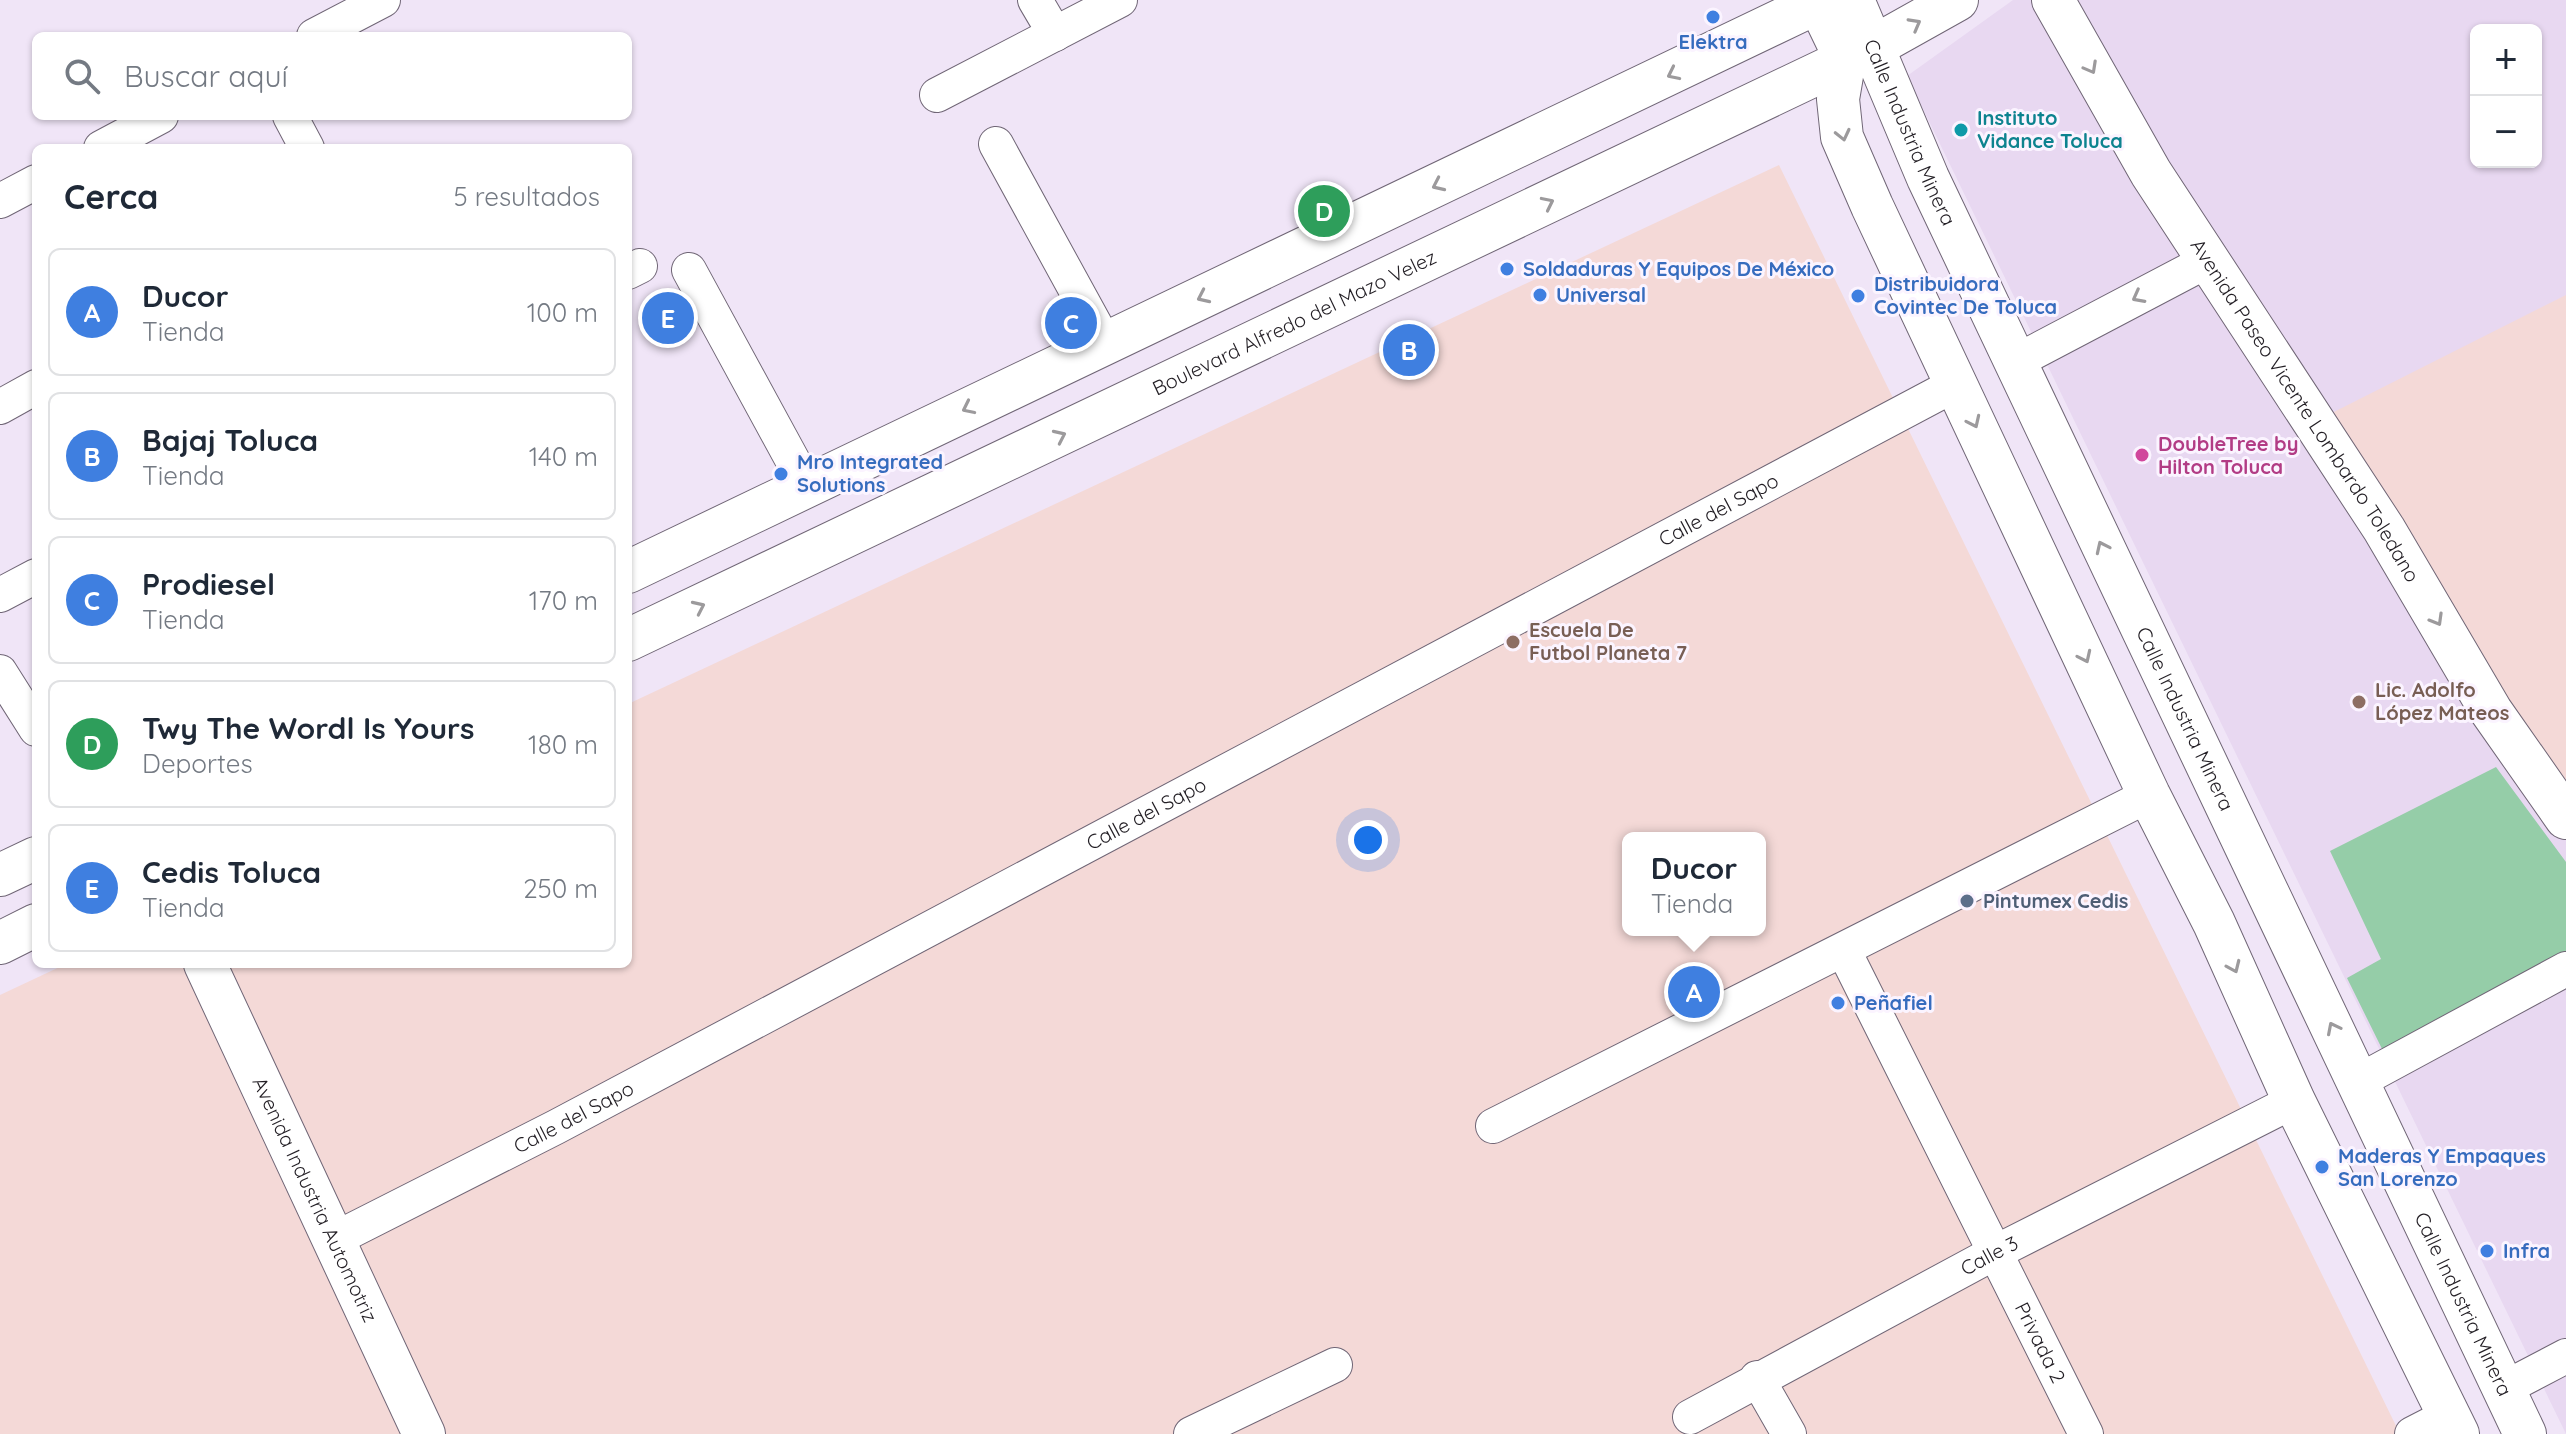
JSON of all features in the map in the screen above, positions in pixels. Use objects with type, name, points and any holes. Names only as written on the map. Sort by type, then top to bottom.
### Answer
[{"type":"main road","name":"Boulevard Alfredo del Mazo Velez","points":[[632,638],[1859,53],[1957,0]]},
{"type":"main road","name":"Avenida Paseo Vicente Lombardo Toledano","points":[[2053,0],[2151,173],[2384,529],[2491,711],[2566,818]]},
{"type":"main road","name":"Calle Industria Minera","points":[[1828,1],[1928,178],[2525,1434]]},
{"type":"main road","points":[[632,570],[1828,1]]},
{"type":"main road","name":"Calle Industria Minera","points":[[1859,53],[1838,99],[1842,137],[2149,795],[2214,923],[2294,1101],[2453,1424]]},
{"type":"main road","points":[[1872,206],[1883,187],[1891,182],[1907,176],[1928,178]]},
{"type":"main road","points":[[0,875],[32,860]]},
{"type":"main road","points":[[2214,923],[2267,896]]},
{"type":"main road","points":[[0,943],[32,927]]},
{"type":"main road","name":"Avenida Industria Automotriz","points":[[207,968],[424,1434]]},
{"type":"street","points":[[322,32],[383,0]]},
{"type":"street","points":[[1035,0],[1055,34]]},
{"type":"street","points":[[937,95],[1120,0]]},
{"type":"street","points":[[108,144],[154,120]]},
{"type":"street","points":[[292,120],[305,144]]},
{"type":"street","points":[[996,144],[1105,343]]},
{"type":"street","points":[[0,201],[32,184]]},
{"type":"street","points":[[2015,362],[2207,261]]},
{"type":"street","points":[[689,270],[806,485]]},
{"type":"street","name":"Calle del Sapo","points":[[335,1239],[556,1127],[1956,384]]},
{"type":"street","points":[[0,407],[32,389]]},
{"type":"street","points":[[0,595],[32,578]]},
{"type":"street","points":[[0,672],[32,723]]},
{"type":"street","points":[[1493,1126],[2149,795]]},
{"type":"street","name":"Privada 2","points":[[1844,951],[2086,1434]]},
{"type":"street","points":[[2359,1081],[2566,969]]},
{"type":"street","name":"Calle 3","points":[[1690,1417],[1757,1378],[1994,1253],[2294,1101]]},
{"type":"street","points":[[2503,1389],[2566,1356]]},
{"type":"street","points":[[1191,1434],[1335,1365]]},
{"type":"street","points":[[1757,1378],[1789,1434]]},
{"type":"street","name":"Calle Industria Minera","points":[[2412,1434],[2453,1424]]},
{"type":"shaded area","points":[[2013,0],[2566,0],[2566,1434],[1907,76]]},
{"type":"shaded area","points":[[1779,165],[2400,1434],[0,1434],[0,995],[57,968],[632,968],[632,702]]},
{"type":"shaded area","points":[[2566,295],[2566,790],[2312,423]]},
{"type":"green space","points":[[2496,767],[2566,862],[2566,961],[2388,1061],[2347,978],[2381,959],[2330,851]]},
{"type":"place","name":"Elektra","points":[[1713,17]]},
{"type":"place","name":"Instituto Vidance Toluca","points":[[1961,130]]},
{"type":"place","name":"Twy The Wordl Is Yours","points":[[1324,211]]},
{"type":"place","name":"Soldaduras Y Equipos De México","points":[[1507,269]]},
{"type":"place","name":"Universal","points":[[1540,295]]},
{"type":"place","name":"Distribuidora Covintec De Toluca","points":[[1858,296]]},
{"type":"place","name":"Cedis Toluca","points":[[668,318]]},
{"type":"place","name":"Prodiesel","points":[[1071,323]]},
{"type":"place","name":"Bajaj Toluca","points":[[1409,350]]},
{"type":"place","name":"DoubleTree by Hilton Toluca","points":[[2142,455]]},
{"type":"place","name":"Mro Integrated Solutions","points":[[781,474]]},
{"type":"place","name":"Escuela De Futbol Planeta 7","points":[[1513,642]]},
{"type":"place","name":"Lic. Adolfo López Mateos","points":[[2359,702]]},
{"type":"place","name":"Pintumex Cedis","points":[[1967,901]]},
{"type":"place","name":"Ducor","points":[[1694,992]]},
{"type":"place","name":"Peñafiel","points":[[1838,1003]]},
{"type":"place","name":"Maderas Y Empaques San Lorenzo","points":[[2322,1167]]},
{"type":"place","name":"Infra","points":[[2487,1251]]}]
